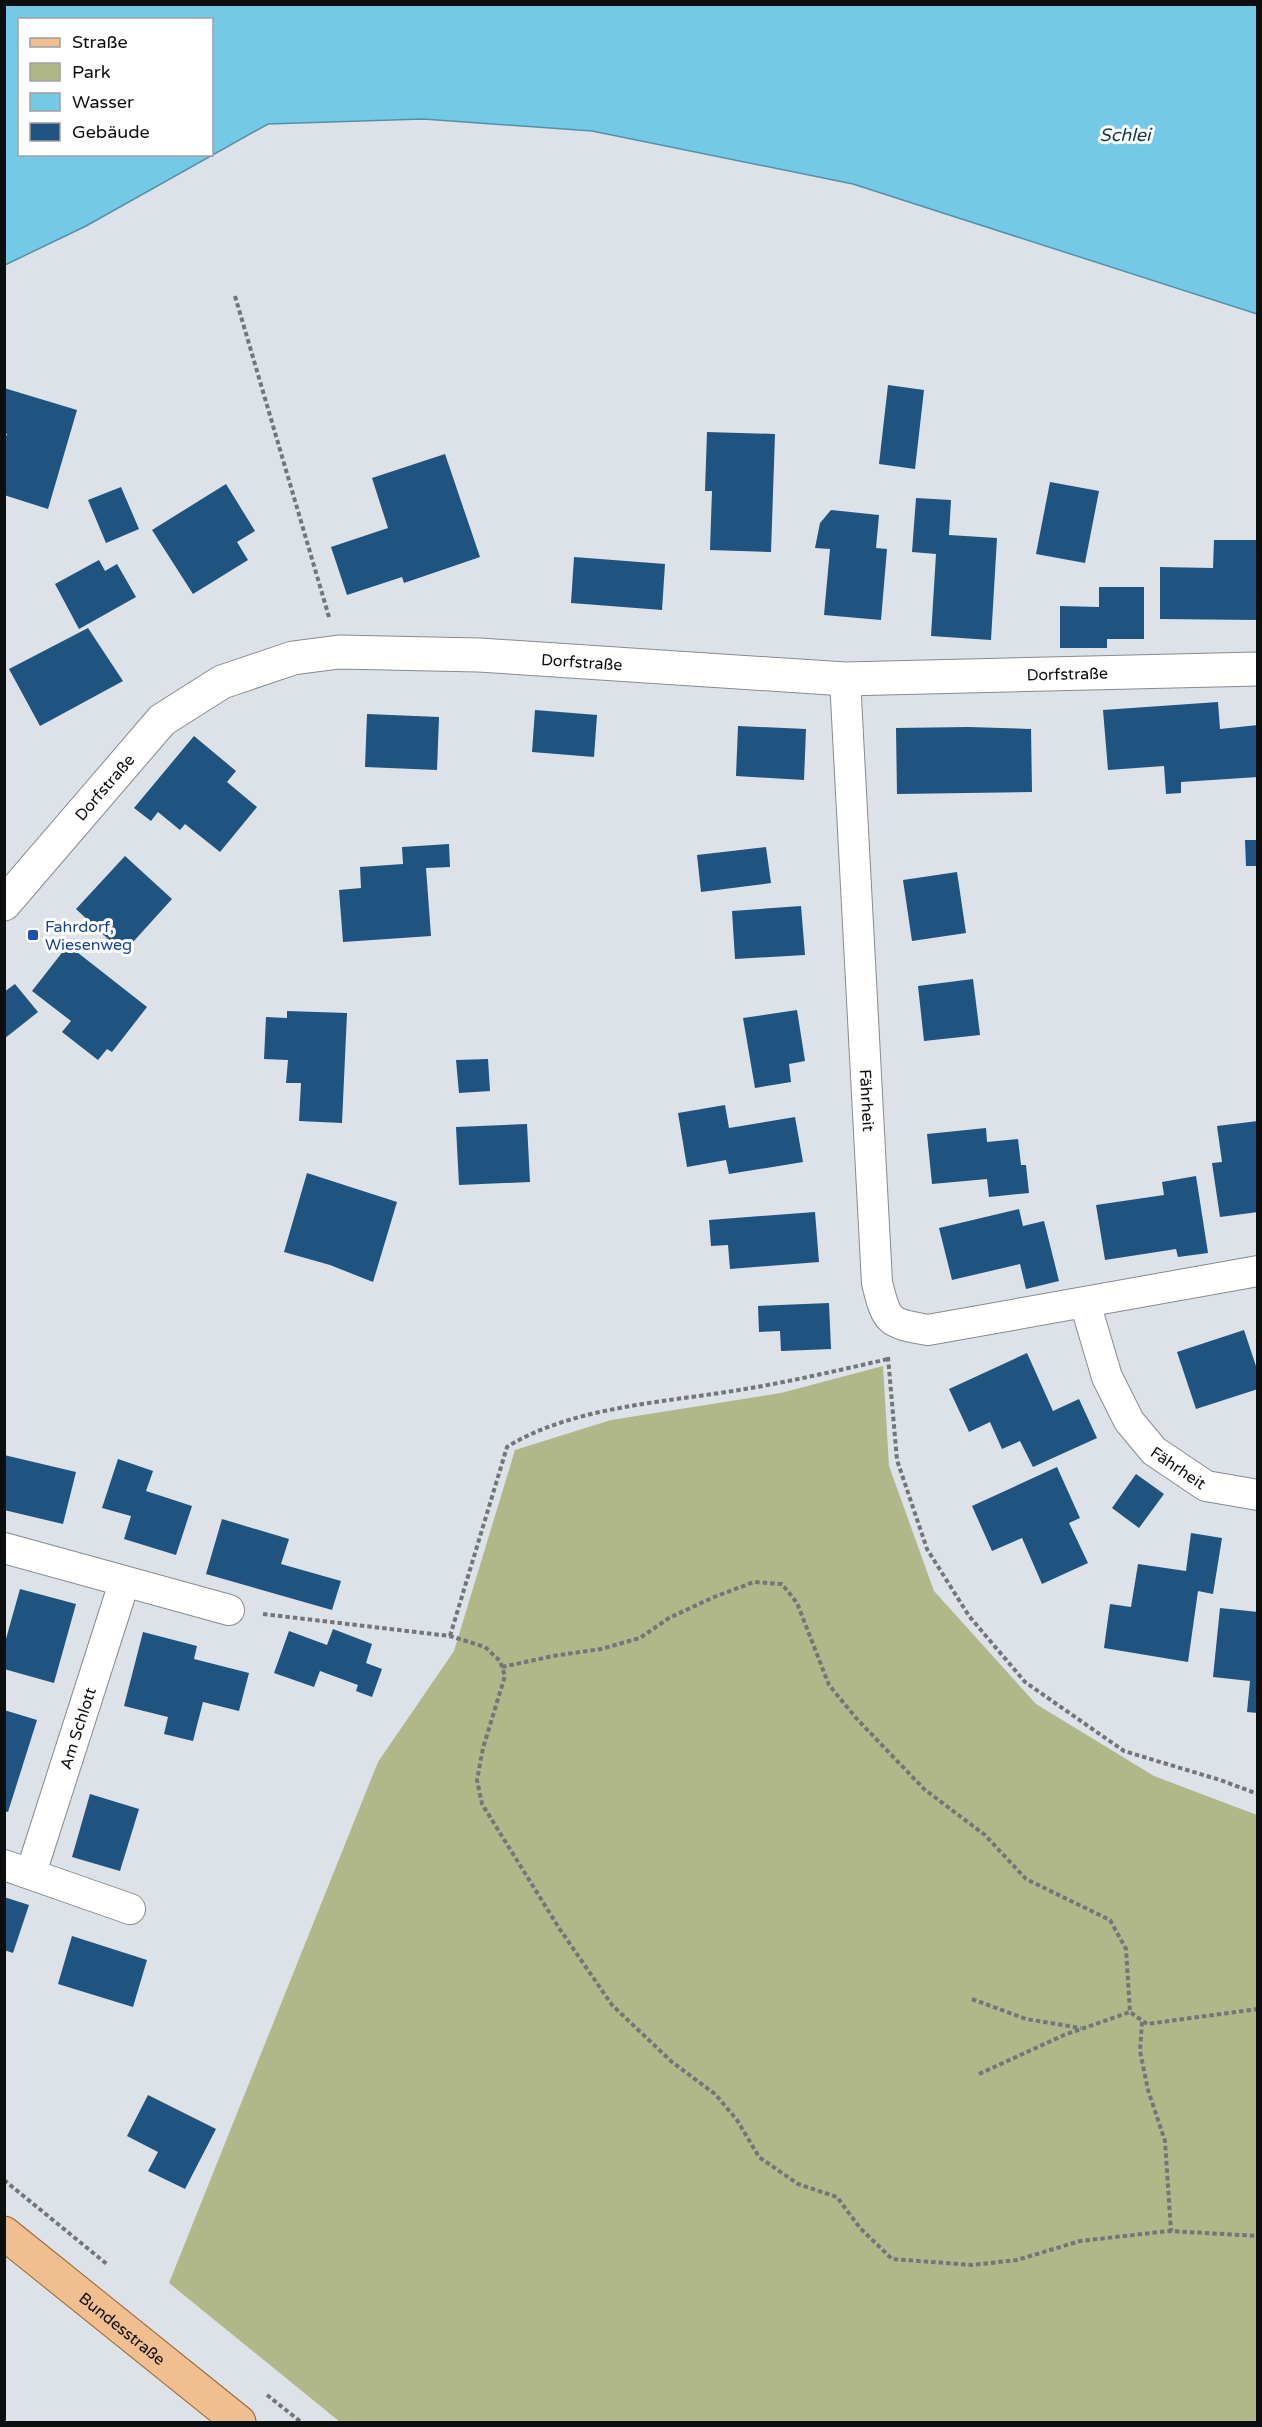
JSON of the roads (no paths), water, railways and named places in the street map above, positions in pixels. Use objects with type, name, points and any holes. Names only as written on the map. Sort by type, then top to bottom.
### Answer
[{"type":"main road","name":"Bundesstraße","points":[[4,2233],[239,2422]]},
{"type":"street","name":"Dorfstraße","points":[[4,904],[162,720],[222,682],[293,658],[339,652],[479,655],[845,679],[1257,669]]},
{"type":"street","name":"Fährheit","points":[[845,679],[877,1283],[884,1312],[898,1324],[928,1330],[1085,1303],[1107,1377],[1130,1421],[1154,1451],[1206,1486],[1257,1495]]},
{"type":"street","points":[[1085,1303],[1257,1271]]},
{"type":"street","points":[[4,1548],[124,1583],[229,1610]]},
{"type":"street","name":"Am Schlott","points":[[124,1583],[17,1869],[130,1909]]},
{"type":"water","name":"Schlei","points":[[5,4],[1257,5],[1257,314],[853,184],[592,131],[423,119],[268,124],[213,155],[213,18],[18,18],[18,156],[211,156],[86,226],[5,265]]},
{"type":"place","name":"Fahrdorf, Wiesenweg","points":[[33,935]]}]
